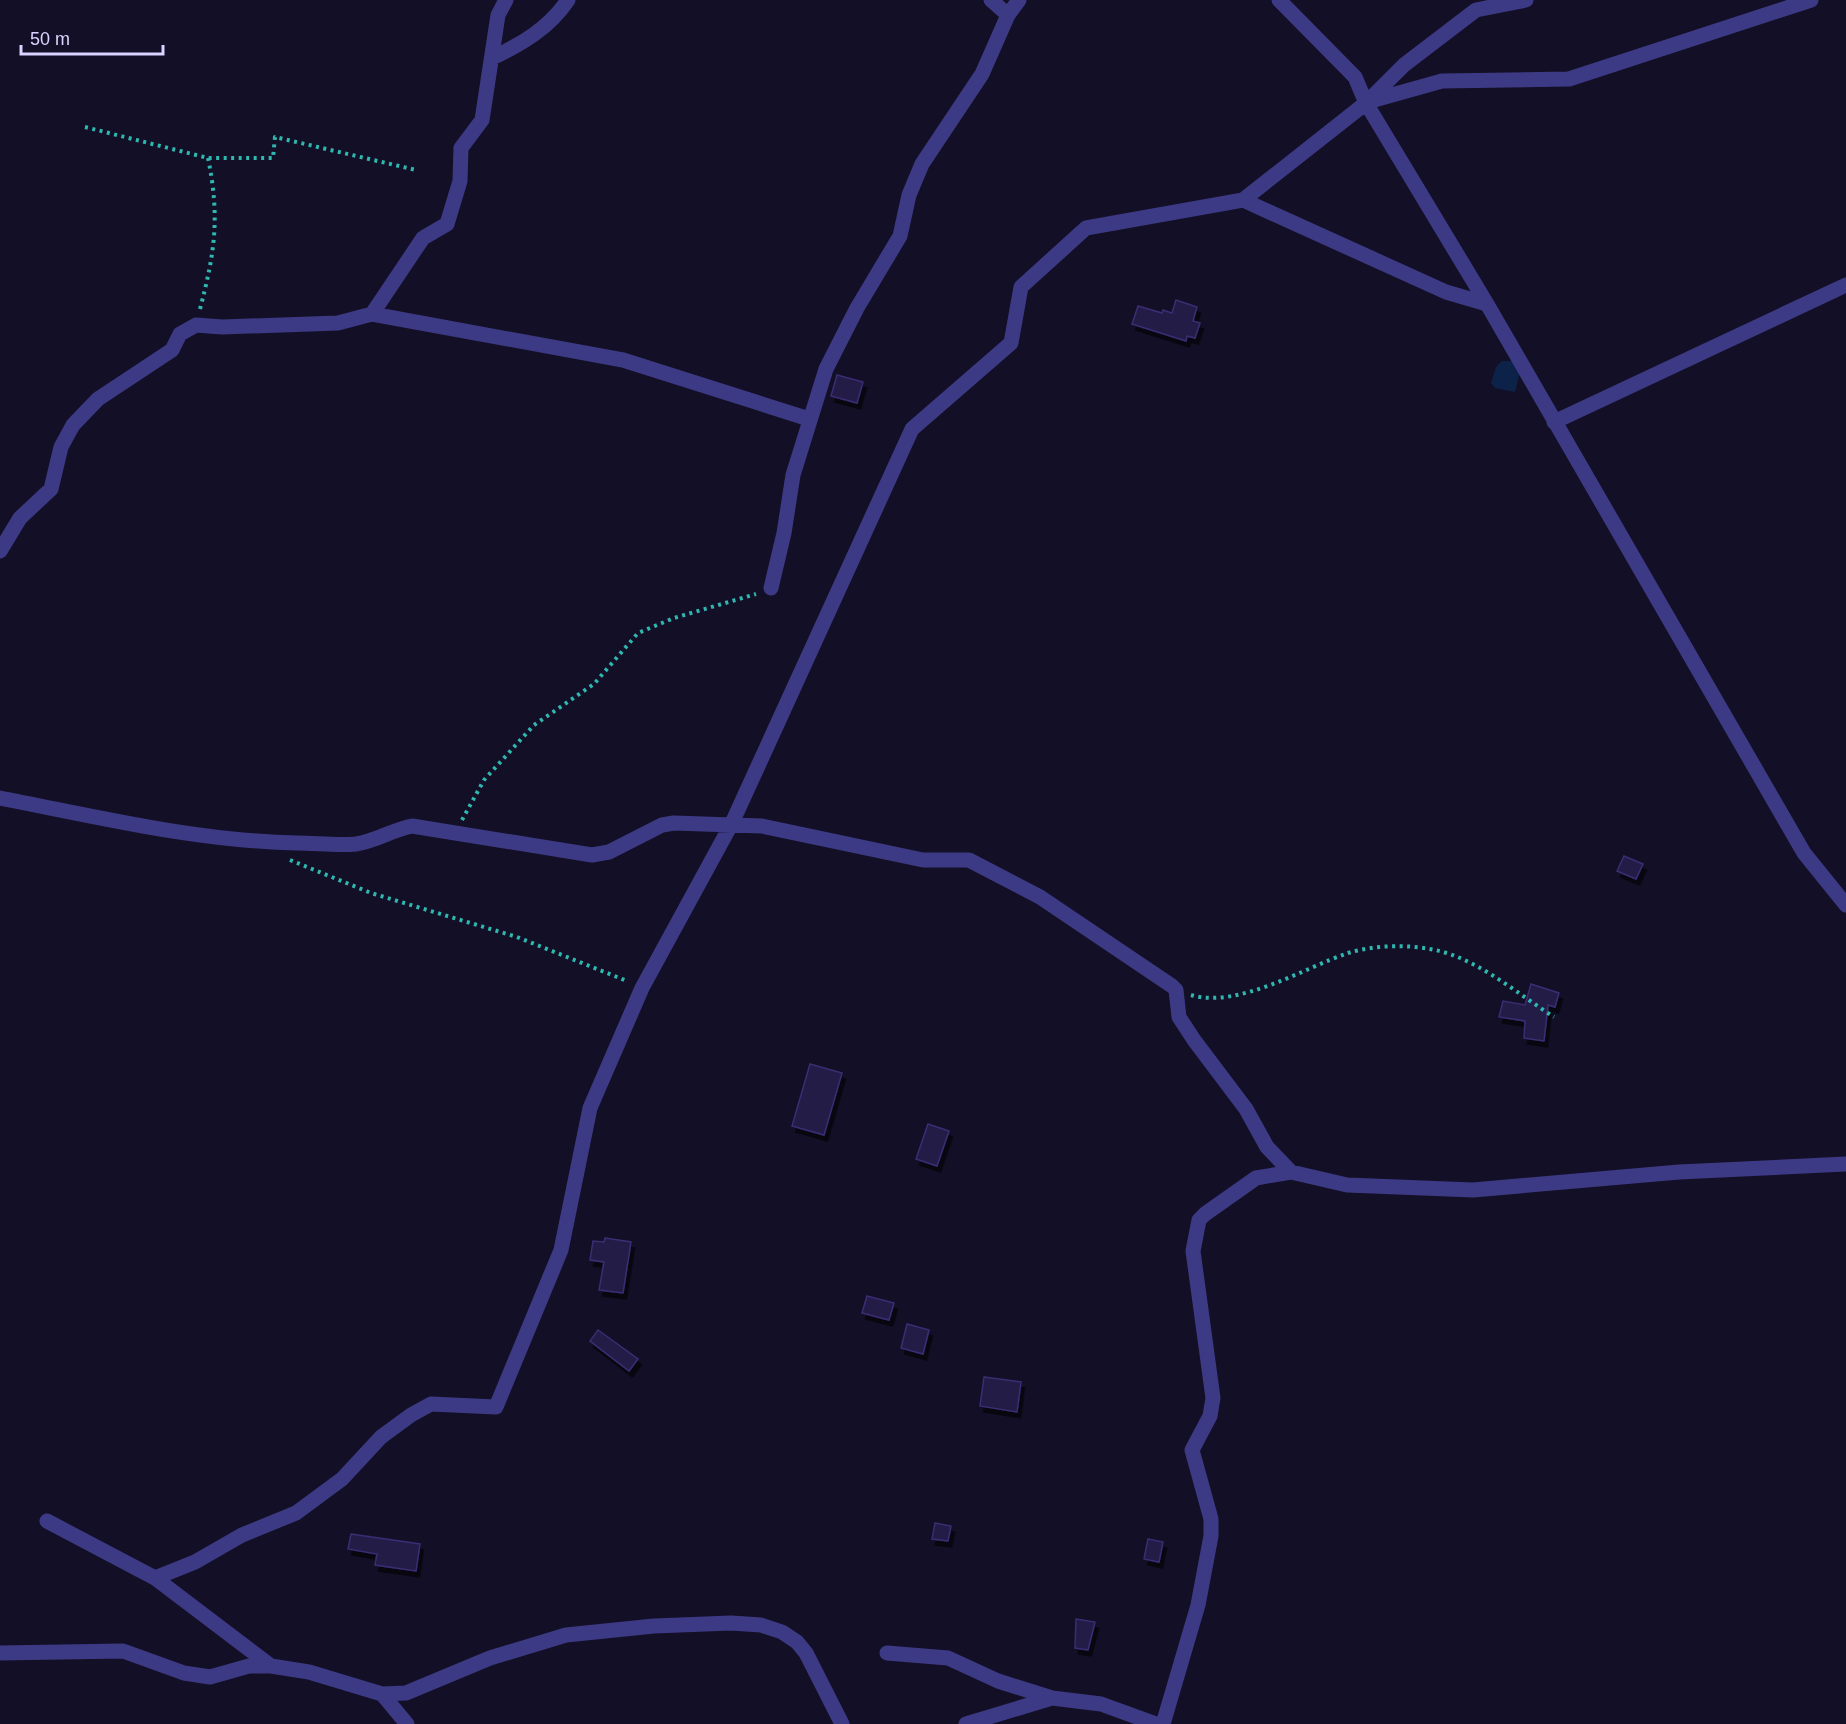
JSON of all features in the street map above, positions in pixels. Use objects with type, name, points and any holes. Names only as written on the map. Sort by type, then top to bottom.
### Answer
[{"type":"street","points":[[372,314],[423,238],[447,224],[460,181],[461,148],[482,120],[485,87],[498,15],[506,0]]},
{"type":"street","points":[[492,58],[523,43],[539,31],[568,0]]},
{"type":"street","points":[[992,0],[1008,15]]},
{"type":"street","points":[[771,588],[784,532],[793,475],[826,369],[900,236],[909,195],[922,164],[982,74],[1008,15],[1019,0]]},
{"type":"street","points":[[1279,0],[1354,77],[1366,103],[1487,304],[1804,853],[1846,905]]},
{"type":"street","points":[[155,1578],[195,1562],[242,1535],[296,1513],[342,1479],[381,1437],[411,1415],[431,1404],[496,1407],[561,1250],[590,1108],[642,988],[732,824],[912,429],[1011,343],[1021,287],[1086,228],[1243,200],[1366,103],[1404,65],[1476,10],[1526,0]]},
{"type":"street","points":[[1366,103],[1442,81],[1569,79],[1811,0]]},
{"type":"street","points":[[1243,200],[1446,292],[1487,304]]},
{"type":"street","points":[[1554,422],[1846,285]]},
{"type":"street","points":[[0,551],[20,518],[51,489],[61,447],[74,425],[98,399],[153,365],[172,350],[180,334],[196,325],[222,327],[338,323],[372,314],[623,360],[809,419]]},
{"type":"street","points":[[0,798],[120,823],[237,841],[354,844],[372,841],[397,829],[412,826],[592,855],[609,852],[663,825],[732,824],[808,835],[923,860],[965,859],[979,863],[1040,897],[1176,990],[1177,1011],[1189,1033],[1245,1109],[1267,1147],[1291,1172]]},
{"type":"street","points":[[1163,1724],[1198,1605],[1212,1528],[1204,1485],[1192,1458],[1195,1442],[1210,1416],[1214,1398],[1194,1239],[1199,1220],[1205,1214],[1264,1174],[1291,1172],[1347,1185],[1473,1190],[1679,1172],[1846,1164]]},
{"type":"street","points":[[47,1521],[155,1578],[272,1666]]},
{"type":"street","points":[[0,1653],[123,1651],[184,1673],[210,1677],[249,1666],[272,1666],[309,1672],[382,1694],[406,1693],[490,1658],[566,1635],[654,1626],[731,1623],[761,1625],[782,1632],[797,1642],[814,1668],[842,1724]]},
{"type":"street","points":[[887,1653],[948,1658],[998,1681],[1052,1698],[1101,1704],[1156,1724]]},
{"type":"street","points":[[382,1694],[407,1724]]},
{"type":"street","points":[[966,1724],[1052,1698]]},
{"type":"path","points":[[85,127],[208,158],[273,158],[275,137],[416,170]]},
{"type":"path","points":[[196,325],[213,257],[217,228],[208,158]]},
{"type":"path","points":[[455,832],[484,780],[534,725],[594,684],[638,633],[674,618],[744,599],[771,588]]},
{"type":"path","points":[[284,857],[371,893],[517,937],[642,988]]},
{"type":"path","points":[[1176,990],[1202,998],[1217,998],[1253,990],[1350,953],[1403,946],[1436,950],[1471,964],[1554,1017]]},
{"type":"water","points":[[1502,361],[1515,361],[1521,368],[1515,392],[1495,388],[1491,383],[1496,367]]},
{"type":"building","points":[[1176,300],[1197,307],[1193,321],[1200,323],[1195,338],[1187,336],[1186,341],[1132,324],[1138,306],[1162,313],[1163,310],[1172,313]]},
{"type":"building","points":[[837,375],[863,382],[857,403],[831,396]]},
{"type":"building","points":[[1624,856],[1643,864],[1636,879],[1617,871]]},
{"type":"building","points":[[1531,984],[1559,993],[1555,1007],[1548,1005],[1544,1041],[1524,1038],[1525,1021],[1499,1017],[1503,1001],[1525,1005]]},
{"type":"building","points":[[810,1064],[842,1073],[824,1135],[792,1126]]},
{"type":"building","points":[[928,1124],[949,1131],[937,1166],[916,1159]]},
{"type":"building","points":[[605,1238],[631,1242],[623,1293],[599,1290],[604,1262],[590,1260],[593,1241],[604,1242]]},
{"type":"building","points":[[867,1296],[894,1303],[889,1320],[862,1313]]},
{"type":"building","points":[[907,1324],[929,1330],[923,1354],[901,1348]]},
{"type":"building","points":[[598,1330],[638,1359],[629,1371],[590,1341]]},
{"type":"building","points":[[984,1377],[1021,1382],[1017,1412],[980,1406]]},
{"type":"building","points":[[935,1523],[951,1526],[948,1541],[932,1539]]},
{"type":"building","points":[[351,1534],[420,1544],[416,1571],[375,1565],[377,1554],[348,1549]]},
{"type":"building","points":[[1148,1539],[1163,1542],[1159,1562],[1144,1559]]},
{"type":"building","points":[[1076,1619],[1095,1622],[1088,1650],[1075,1648]]}]
